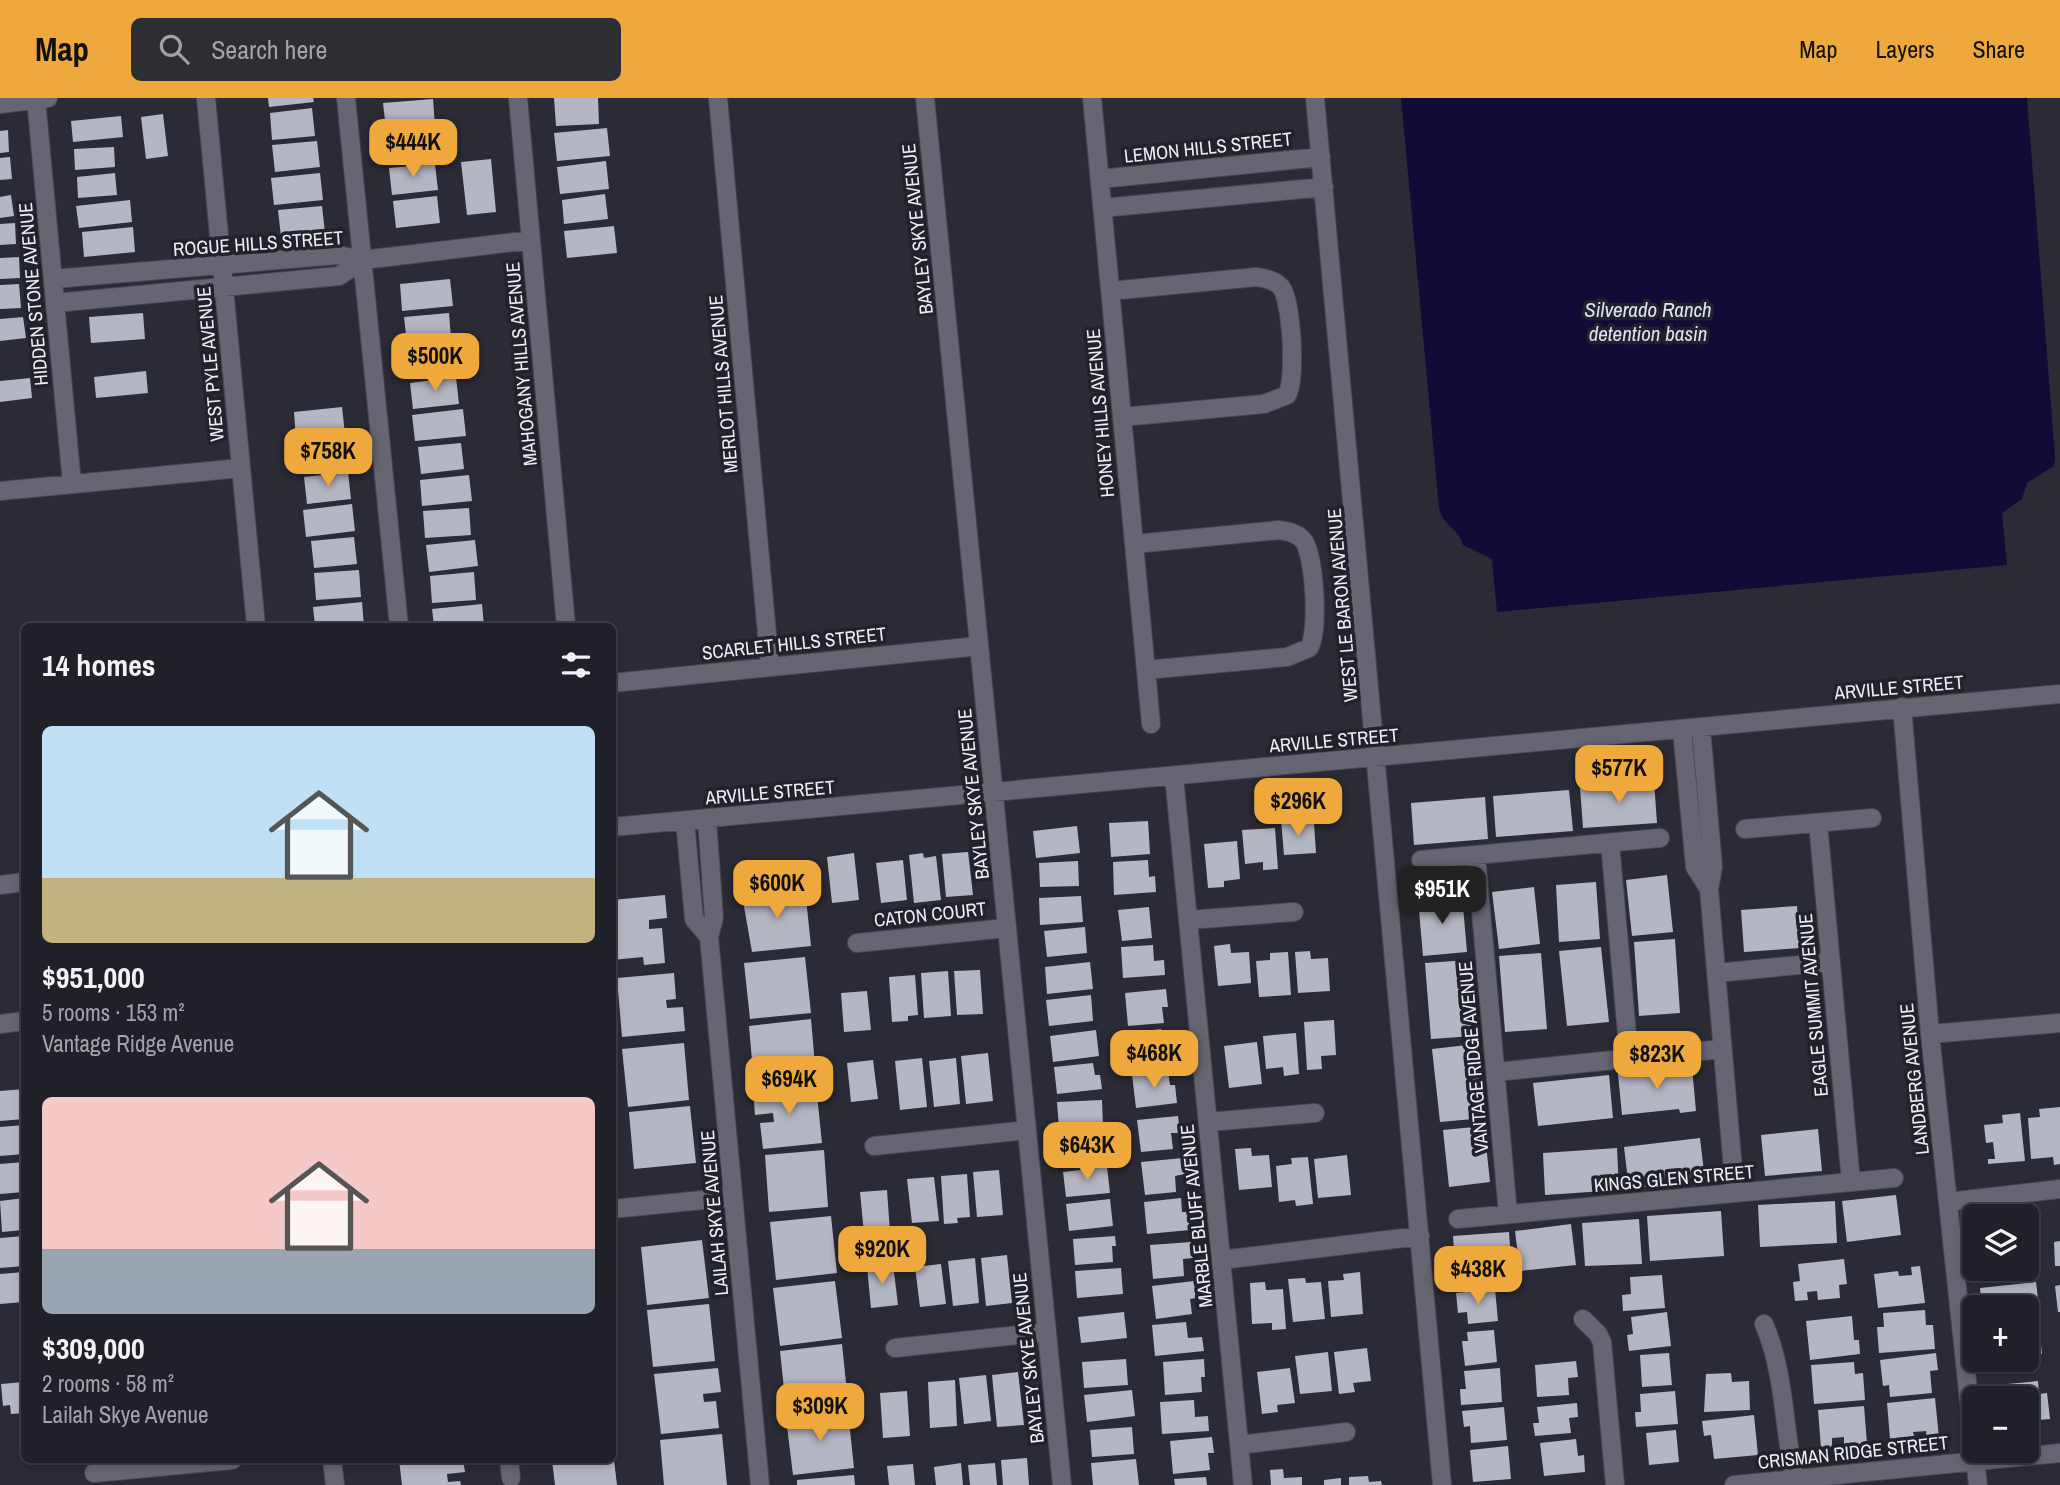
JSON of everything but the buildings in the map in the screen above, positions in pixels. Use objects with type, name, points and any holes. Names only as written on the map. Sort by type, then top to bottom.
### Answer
[{"type":"street","name":"WEST PYLE AVENUE","points":[[206,98],[256,623]]},
{"type":"street","points":[[346,98],[399,623]]},
{"type":"street","name":"MAHOGANY HILLS AVENUE","points":[[518,98],[566,623]]},
{"type":"street","name":"MERLOT HILLS AVENUE","points":[[719,98],[770,667]]},
{"type":"street","name":"BAYLEY SKYE AVENUE","points":[[925,98],[1062,1485]]},
{"type":"street","name":"HONEY HILLS AVENUE","points":[[1092,98],[1151,724]]},
{"type":"street","name":"WEST LE BARON AVENUE","points":[[1315,98],[1443,1485]]},
{"type":"street","points":[[0,104],[42,99]]},
{"type":"street","name":"HIDDEN STONE AVENUE","points":[[42,99],[53,279],[72,484]]},
{"type":"street","name":"LEMON HILLS STREET","points":[[1100,179],[1321,157]]},
{"type":"street","points":[[1102,208],[1324,187]]},
{"type":"street","points":[[363,260],[531,240]]},
{"type":"street","name":"ROGUE HILLS STREET","points":[[53,279],[338,255],[363,260]]},
{"type":"street","name":"ROGUE HILLS STREET","points":[[55,303],[339,276],[363,260]]},
{"type":"street","points":[[124,273],[126,296]]},
{"type":"street","points":[[1110,291],[1256,277],[1277,284],[1287,302],[1293,382],[1287,395],[1264,404],[1122,417]]},
{"type":"street","points":[[0,491],[241,468]]},
{"type":"street","points":[[1134,544],[1279,530],[1299,537],[1309,555],[1315,614],[1315,635],[1309,648],[1287,657],[1146,670]]},
{"type":"street","name":"SCARLET HILLS STREET","points":[[616,683],[979,646]]},
{"type":"street","name":"ARVILLE STREET","points":[[616,827],[2060,694]]},
{"type":"street","name":"LANDBERG AVENUE","points":[[1902,707],[1930,1034],[1968,1386]]},
{"type":"street","points":[[1701,728],[1713,867],[1709,889],[1735,1193]]},
{"type":"street","points":[[1682,730],[1695,867],[1709,889]]},
{"type":"street","name":"MARBLE BLUFF AVENUE","points":[[1174,776],[1243,1485]]},
{"type":"street","points":[[1745,830],[1872,818]]},
{"type":"street","name":"LAILAH SKYE AVENUE","points":[[707,819],[714,918],[709,937],[760,1485]]},
{"type":"street","name":"LAILAH SKYE AVENUE","points":[[685,821],[694,919],[709,937]]},
{"type":"street","name":"EAGLE SUMMIT AVENUE","points":[[1818,823],[1851,1182]]},
{"type":"street","points":[[1421,860],[1660,838]]},
{"type":"street","points":[[1610,842],[1629,1057]]},
{"type":"street","name":"VANTAGE RIDGE AVENUE","points":[[1476,855],[1508,1214]]},
{"type":"street","points":[[0,885],[21,882]]},
{"type":"street","points":[[691,892],[712,890]]},
{"type":"street","points":[[1188,920],[1294,912]]},
{"type":"street","name":"CATON COURT","points":[[857,943],[1007,928]]},
{"type":"street","points":[[1716,973],[1830,962]]},
{"type":"street","points":[[0,1024],[21,1021]]},
{"type":"street","points":[[1930,1034],[2060,1023]]},
{"type":"street","points":[[1496,1072],[1722,1049]]},
{"type":"street","points":[[1208,1122],[1315,1113]]},
{"type":"street","points":[[874,1146],[1027,1130]]},
{"type":"street","name":"KINGS GLEN STREET","points":[[1458,1219],[1894,1178]]},
{"type":"street","points":[[1948,1202],[2060,1189]]},
{"type":"street","points":[[616,1209],[733,1197]]},
{"type":"street","points":[[1221,1260],[1420,1236]]},
{"type":"street","points":[[1583,1319],[1602,1342],[1615,1485]]},
{"type":"street","points":[[1763,1324],[1779,1366],[1786,1433],[1795,1482]]},
{"type":"street","points":[[895,1348],[1047,1332]]},
{"type":"street","points":[[1239,1445],[1346,1432]]},
{"type":"street","name":"CRISMAN RIDGE STREET","points":[[2039,1453],[2060,1453]]},
{"type":"street","name":"CRISMAN RIDGE STREET","points":[[1734,1485],[1795,1482],[1962,1455]]},
{"type":"street","points":[[94,1473],[158,1463]]},
{"type":"street","points":[[332,1463],[335,1485]]},
{"type":"street","points":[[509,1463],[511,1478]]},
{"type":"street","name":"LANDBERG AVENUE","points":[[1976,1463],[1978,1485]]},
{"type":"water","name":"Silverado Ranch detention basin","points":[[1401,98],[2027,98],[2055,457],[2054,466],[2027,483],[2022,499],[2002,513],[2007,565],[1497,612],[1492,559],[1463,545],[1439,508]]}]
